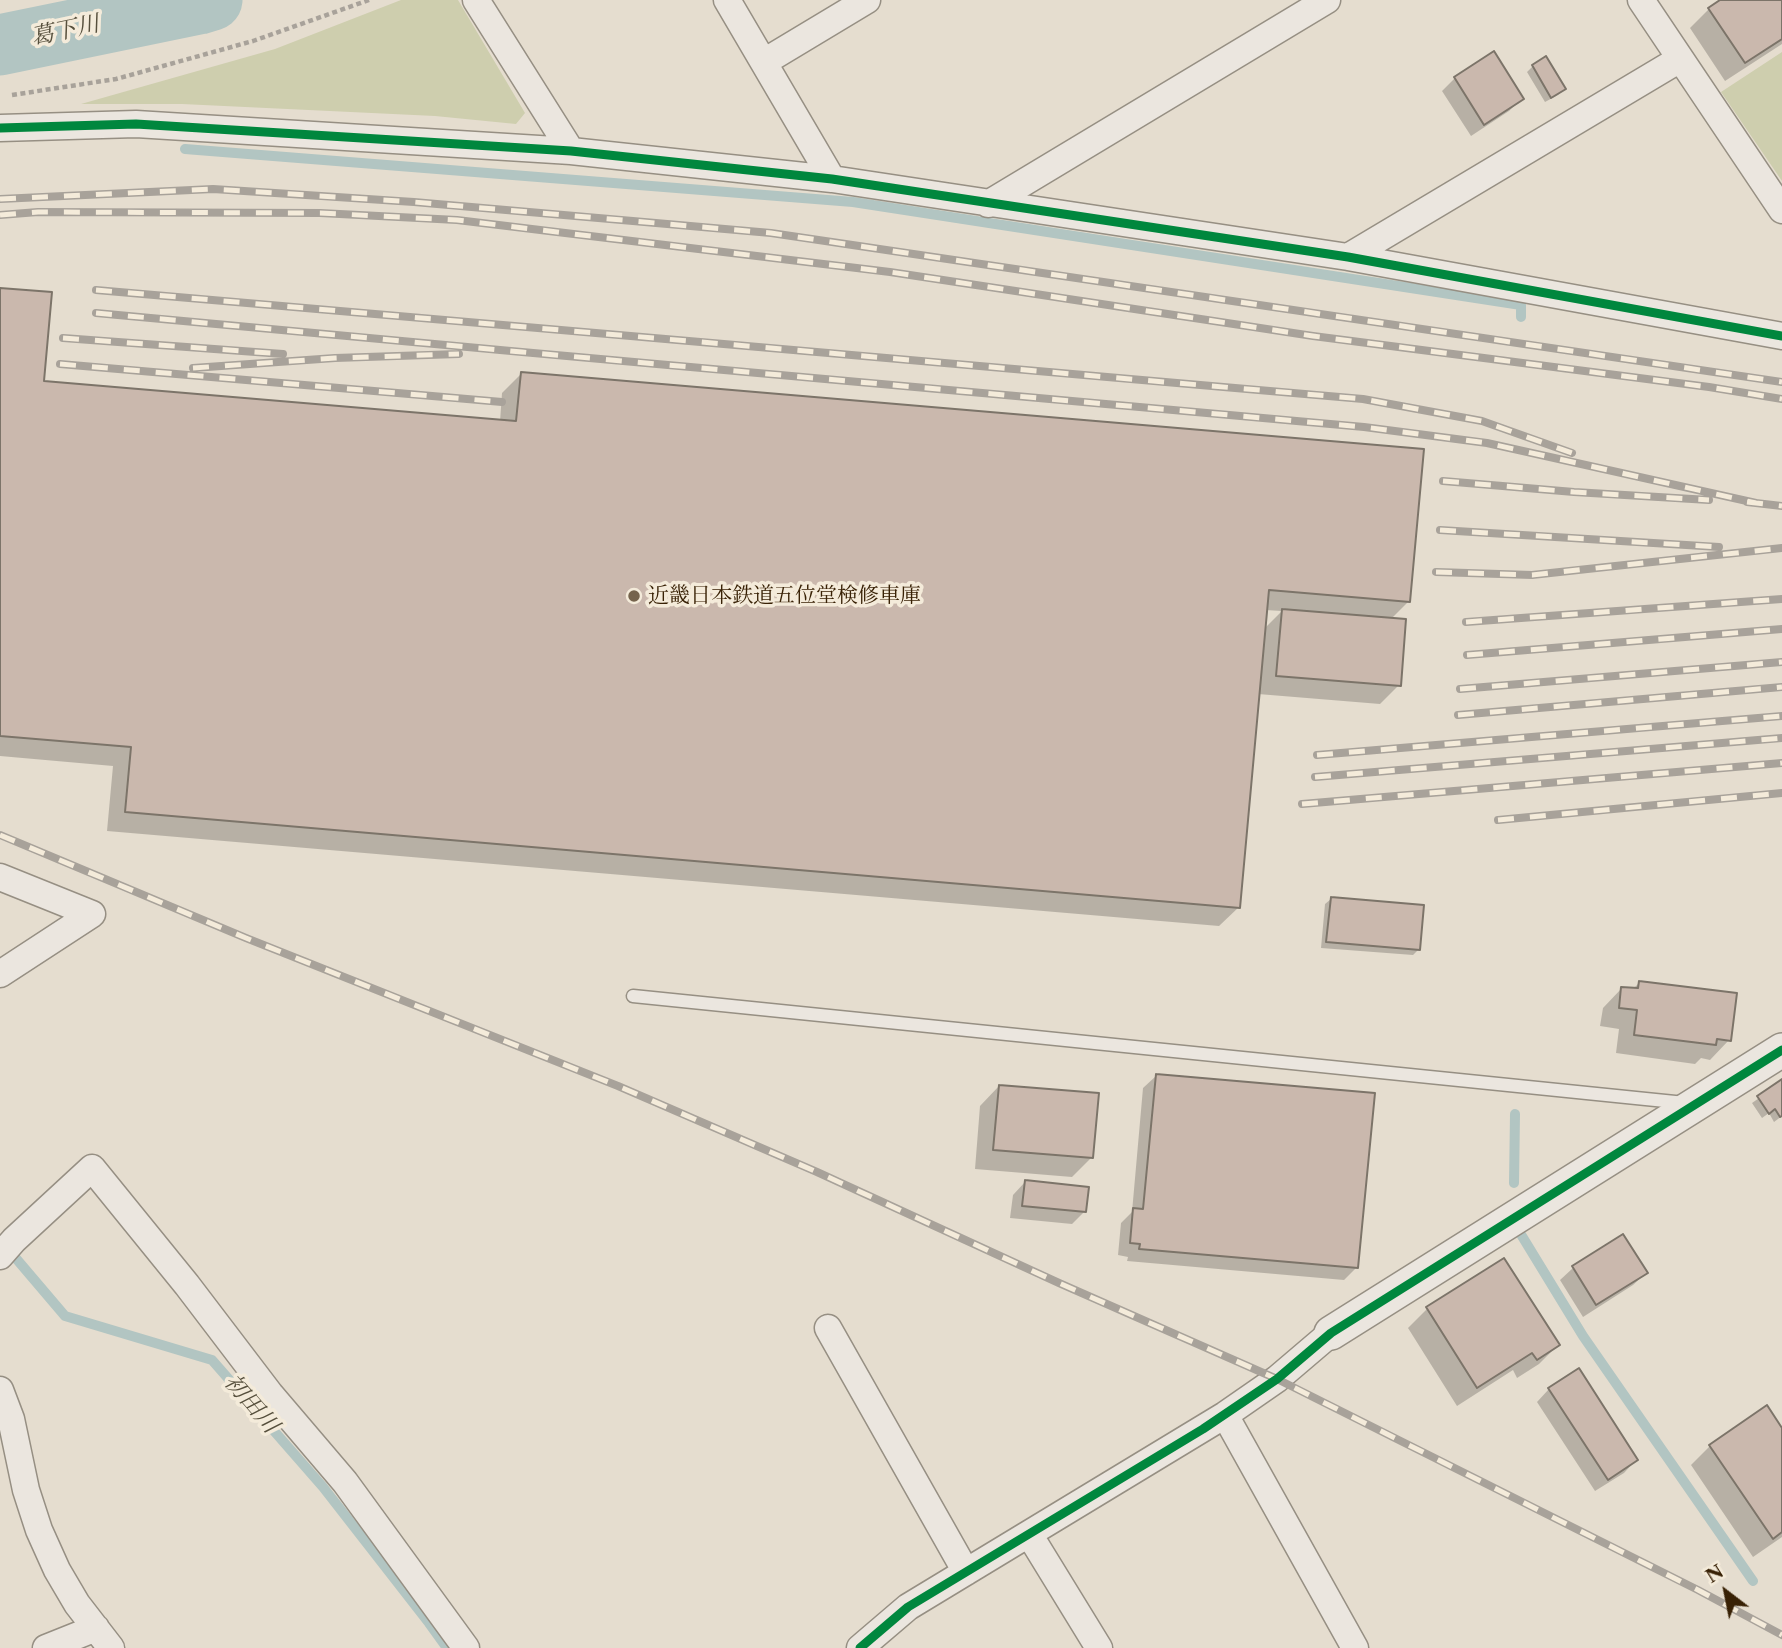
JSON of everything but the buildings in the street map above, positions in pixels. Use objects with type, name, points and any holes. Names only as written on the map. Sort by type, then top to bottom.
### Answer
[{"type":"street","points":[[476,0],[570,151]]},
{"type":"street","points":[[727,0],[832,179]]},
{"type":"street","points":[[764,62],[867,0]]},
{"type":"street","points":[[988,204],[1327,0]]},
{"type":"street","points":[[1641,0],[1782,210]]},
{"type":"street","points":[[1348,257],[1680,59]]},
{"type":"street","points":[[0,128],[136,124],[570,151],[832,179],[1348,257],[1782,336]]},
{"type":"street","points":[[0,877],[92,914],[0,974]]},
{"type":"street","points":[[860,1648],[908,1607],[1225,1415],[1278,1379],[1331,1334],[1782,1050]]},
{"type":"street","points":[[7,1248],[92,1168],[187,1285],[270,1394],[345,1482],[466,1648]]},
{"type":"street","points":[[828,1328],[967,1572]]},
{"type":"street","points":[[0,1390],[11,1419],[26,1490],[39,1530],[57,1570],[77,1604],[104,1638],[46,1648]]},
{"type":"street","points":[[1225,1415],[1355,1648]]},
{"type":"street","points":[[1029,1534],[1099,1648]]},
{"type":"lane","points":[[634,996],[1696,1104]]},
{"type":"path","points":[[347,0],[350,7]]},
{"type":"path","points":[[0,96],[116,79],[253,41],[369,0]]},
{"type":"green space","points":[[401,0],[458,0],[525,113],[516,124],[435,116],[182,104],[81,104],[275,49]]},
{"type":"green space","points":[[1782,52],[1782,181],[1721,92]]},
{"type":"waterway","name":"葛下川","points":[[0,45],[212,0]]},
{"type":"waterway","points":[[185,149],[853,202],[1521,305],[1521,317]]},
{"type":"waterway","points":[[1514,1183],[1515,1114]]},
{"type":"waterway","points":[[1514,1223],[1583,1336],[1753,1581]]},
{"type":"waterway","name":"初田川","points":[[8,1249],[65,1316],[212,1360],[323,1487],[447,1648]]},
{"type":"railway","points":[[0,199],[213,189],[414,202],[771,233],[1782,382]]},
{"type":"railway","points":[[0,215],[38,212],[320,213],[457,220],[890,272],[1313,336],[1709,387],[1782,399]]},
{"type":"railway","points":[[96,290],[1363,399],[1482,421],[1572,453]]},
{"type":"railway","points":[[96,313],[1364,427],[1487,443],[1756,503]]},
{"type":"railway","points":[[63,338],[283,354]]},
{"type":"railway","points":[[193,368],[335,358],[459,354]]},
{"type":"railway","points":[[60,364],[502,402]]},
{"type":"railway","points":[[1443,481],[1709,500]]},
{"type":"railway","points":[[1747,502],[1782,506]]},
{"type":"railway","points":[[1440,530],[1719,547]]},
{"type":"railway","points":[[1436,572],[1532,575],[1782,548]]},
{"type":"railway","points":[[1466,622],[1782,599]]},
{"type":"railway","points":[[1467,655],[1782,629]]},
{"type":"railway","points":[[1460,689],[1782,662]]},
{"type":"railway","points":[[1458,715],[1782,687]]},
{"type":"railway","points":[[1317,755],[1782,716]]},
{"type":"railway","points":[[1315,777],[1782,738]]},
{"type":"railway","points":[[1302,804],[1782,763]]},
{"type":"railway","points":[[1498,820],[1782,793]]},
{"type":"railway","points":[[0,835],[246,938],[618,1086],[817,1172],[1277,1379],[1698,1590],[1782,1635]]},
{"type":"cycle path","points":[[0,128],[136,124],[571,151],[832,179],[1348,257],[1782,336]]},
{"type":"cycle path","points":[[860,1648],[908,1607],[1203,1429],[1277,1379],[1331,1333],[1782,1050]]},
{"type":"place","name":"近畿日本鉄道五位堂検修車庫","points":[[634,596]]}]
